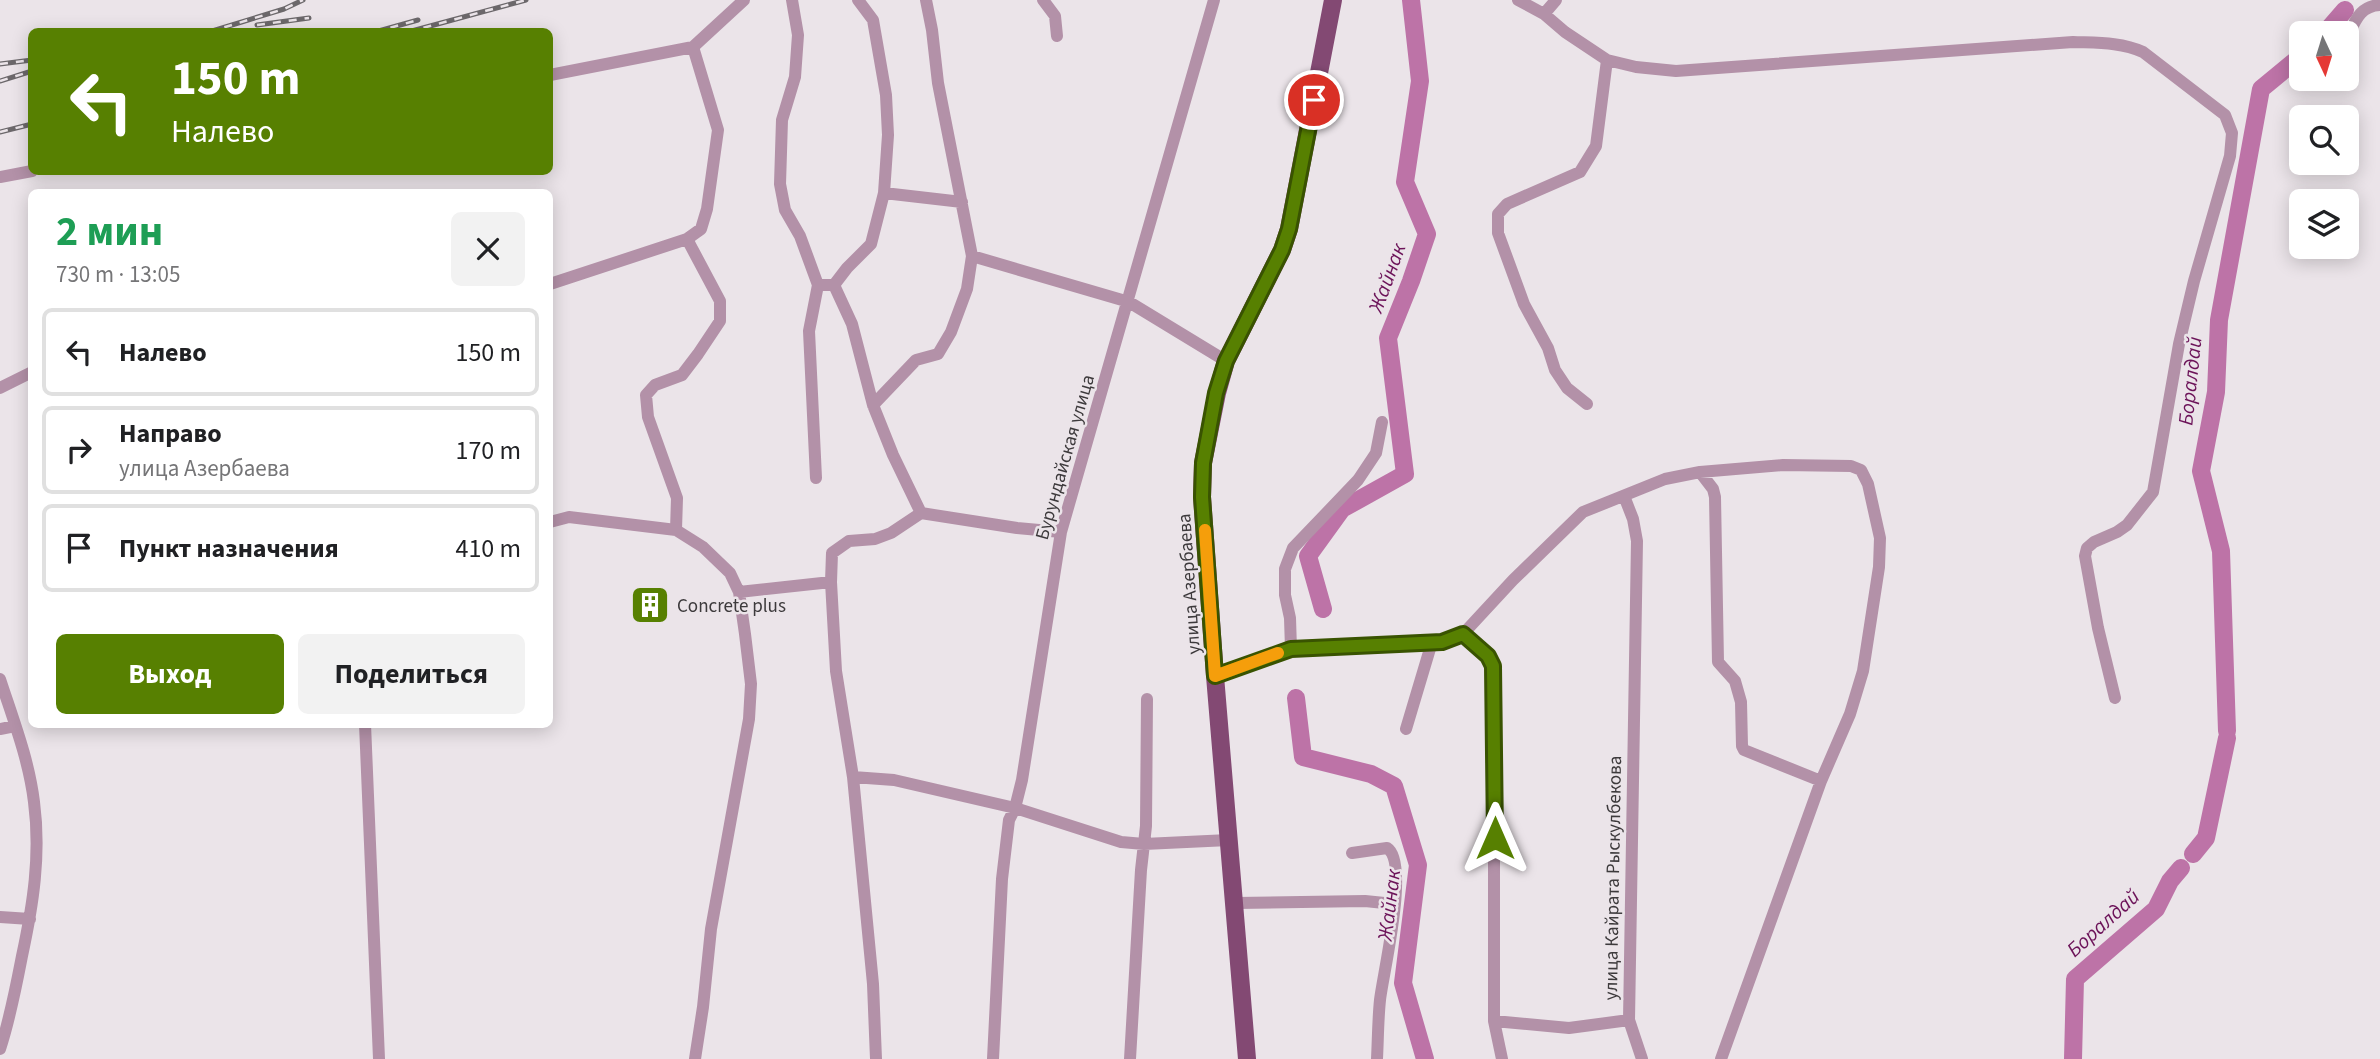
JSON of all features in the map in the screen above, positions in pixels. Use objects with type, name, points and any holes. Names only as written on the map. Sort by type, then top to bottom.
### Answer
[{"type":"main road","name":"улица Азербаева","points":[[1247,1059],[1215,676],[1202,497],[1203,463],[1216,393],[1226,361],[1282,250],[1289,229],[1333,0]]},
{"type":"street","points":[[553,74],[693,47],[744,0]]},
{"type":"street","points":[[792,0],[798,35],[795,77],[782,120],[780,184],[785,210],[800,236],[818,285],[809,331],[816,478]]},
{"type":"street","points":[[834,285],[871,244],[884,193],[888,135],[886,95],[873,20],[858,0]]},
{"type":"street","points":[[873,405],[916,360],[938,354],[951,332],[967,289],[972,256],[938,83],[926,0]]},
{"type":"street","points":[[1043,0],[1055,16],[1057,36]]},
{"type":"street","name":"Бурундайская улица","points":[[993,1059],[1002,879],[1009,820],[1015,808],[1024,766],[1061,532],[1214,0]]},
{"type":"street","points":[[1518,0],[1544,14],[1565,32],[1607,60],[1636,67],[1676,71],[2059,43],[2111,43],[2143,52],[2225,115],[2232,133],[2230,156],[2179,344],[2153,492],[2127,525],[2094,542],[2087,548],[2085,555],[2098,628],[2115,698]]},
{"type":"street","points":[[1544,14],[1556,0]]},
{"type":"street","points":[[2355,21],[2359,13],[2370,5],[2380,5]]},
{"type":"street","points":[[553,283],[687,239],[701,229],[707,209],[718,130],[693,47]]},
{"type":"street","points":[[1587,404],[1567,387],[1555,370],[1548,348],[1524,304],[1498,233],[1498,214],[1507,204],[1580,172],[1596,146],[1607,60]]},
{"type":"street","points":[[0,177],[28,172]]},
{"type":"street","points":[[884,193],[962,202]]},
{"type":"street","points":[[676,530],[677,498],[648,416],[646,395],[655,385],[681,375],[720,321],[720,301],[687,239]]},
{"type":"street","points":[[972,256],[1129,302],[1226,361]]},
{"type":"street","points":[[818,285],[834,285]]},
{"type":"street","points":[[834,285],[852,324],[873,405],[921,513]]},
{"type":"street","points":[[0,388],[28,374]]},
{"type":"street","points":[[1291,649],[1285,569],[1293,548],[1358,480],[1376,453],[1382,422]]},
{"type":"street","points":[[1215,676],[1291,649],[1453,639],[1463,634],[1513,580],[1583,512],[1665,479],[1700,472],[1783,465],[1852,466],[1861,470],[1868,484],[1880,538],[1879,567],[1863,671],[1850,714],[1821,781],[1721,1059]]},
{"type":"street","points":[[1700,472],[1713,489],[1715,497],[1718,662],[1735,681],[1741,702],[1742,746],[1744,750],[1821,781]]},
{"type":"street","name":"улица Кайрата Рыскулбекова","points":[[1494,1021],[1569,1028],[1629,1020],[1637,541],[1633,519],[1624,496]]},
{"type":"street","points":[[876,1059],[873,984],[853,777],[836,671],[832,553],[849,541],[875,539],[891,533],[921,513],[1061,532]]},
{"type":"street","points":[[553,521],[569,517],[676,530],[703,548],[730,573],[739,592],[751,684],[749,719],[711,929],[695,1059]]},
{"type":"street","points":[[739,592],[831,582]]},
{"type":"street","points":[[1463,634],[1488,656],[1493,666],[1494,1021],[1502,1059]]},
{"type":"street","points":[[1406,729],[1432,642]]},
{"type":"street","points":[[0,679],[34,802],[36,877],[12,1008],[0,1049]]},
{"type":"street","points":[[1130,1059],[1146,826],[1147,699]]},
{"type":"street","points":[[0,729],[15,726]]},
{"type":"street","points":[[365,728],[379,1059]]},
{"type":"street","points":[[853,777],[894,780],[1015,808],[1121,842],[1144,844],[1229,840]]},
{"type":"street","points":[[1352,853],[1387,848],[1391,849],[1395,858],[1397,887],[1380,998],[1377,1059]]},
{"type":"street","points":[[1236,903],[1365,901],[1394,904]]},
{"type":"street","points":[[0,917],[30,919]]},
{"type":"street","points":[[1629,1020],[1642,1059]]},
{"type":"waterway","name":"Жайнак","points":[[1323,609],[1308,556],[1342,509],[1405,474],[1388,338],[1427,234],[1405,182],[1420,81],[1411,0]]},
{"type":"waterway","name":"Боралдай","points":[[2335,21],[2345,10]]},
{"type":"waterway","name":"Боралдай","points":[[2227,731],[2221,551],[2201,471],[2216,392],[2219,320],[2261,89],[2289,66]]},
{"type":"waterway","name":"Жайнак","points":[[1296,698],[1303,757],[1371,774],[1394,786],[1418,865],[1403,983],[1425,1059]]},
{"type":"waterway","name":"Боралдай","points":[[2193,854],[2206,838],[2227,738]]},
{"type":"waterway","name":"Боралдай","points":[[2073,1059],[2075,979],[2156,909],[2170,881],[2181,868]]},
{"type":"railway","points":[[222,28],[284,9],[303,0]]},
{"type":"railway","points":[[423,28],[526,0]]},
{"type":"railway","points":[[257,25],[309,18]]},
{"type":"railway","points":[[389,28],[418,20]]},
{"type":"railway","points":[[0,64],[28,60]]},
{"type":"railway","points":[[0,81],[28,72]]},
{"type":"railway","points":[[0,132],[28,125]]},
{"type":"slow traffic","points":[[1205,530],[1215,676],[1278,653]]},
{"type":"place","name":"Concrete plus","points":[[650,605]]},
{"type":"route","points":[[1314,100],[1289,229],[1282,250],[1226,361],[1216,393],[1203,463],[1202,497],[1215,676],[1291,649],[1442,642],[1463,634],[1488,656],[1493,666],[1495,838]]}]
